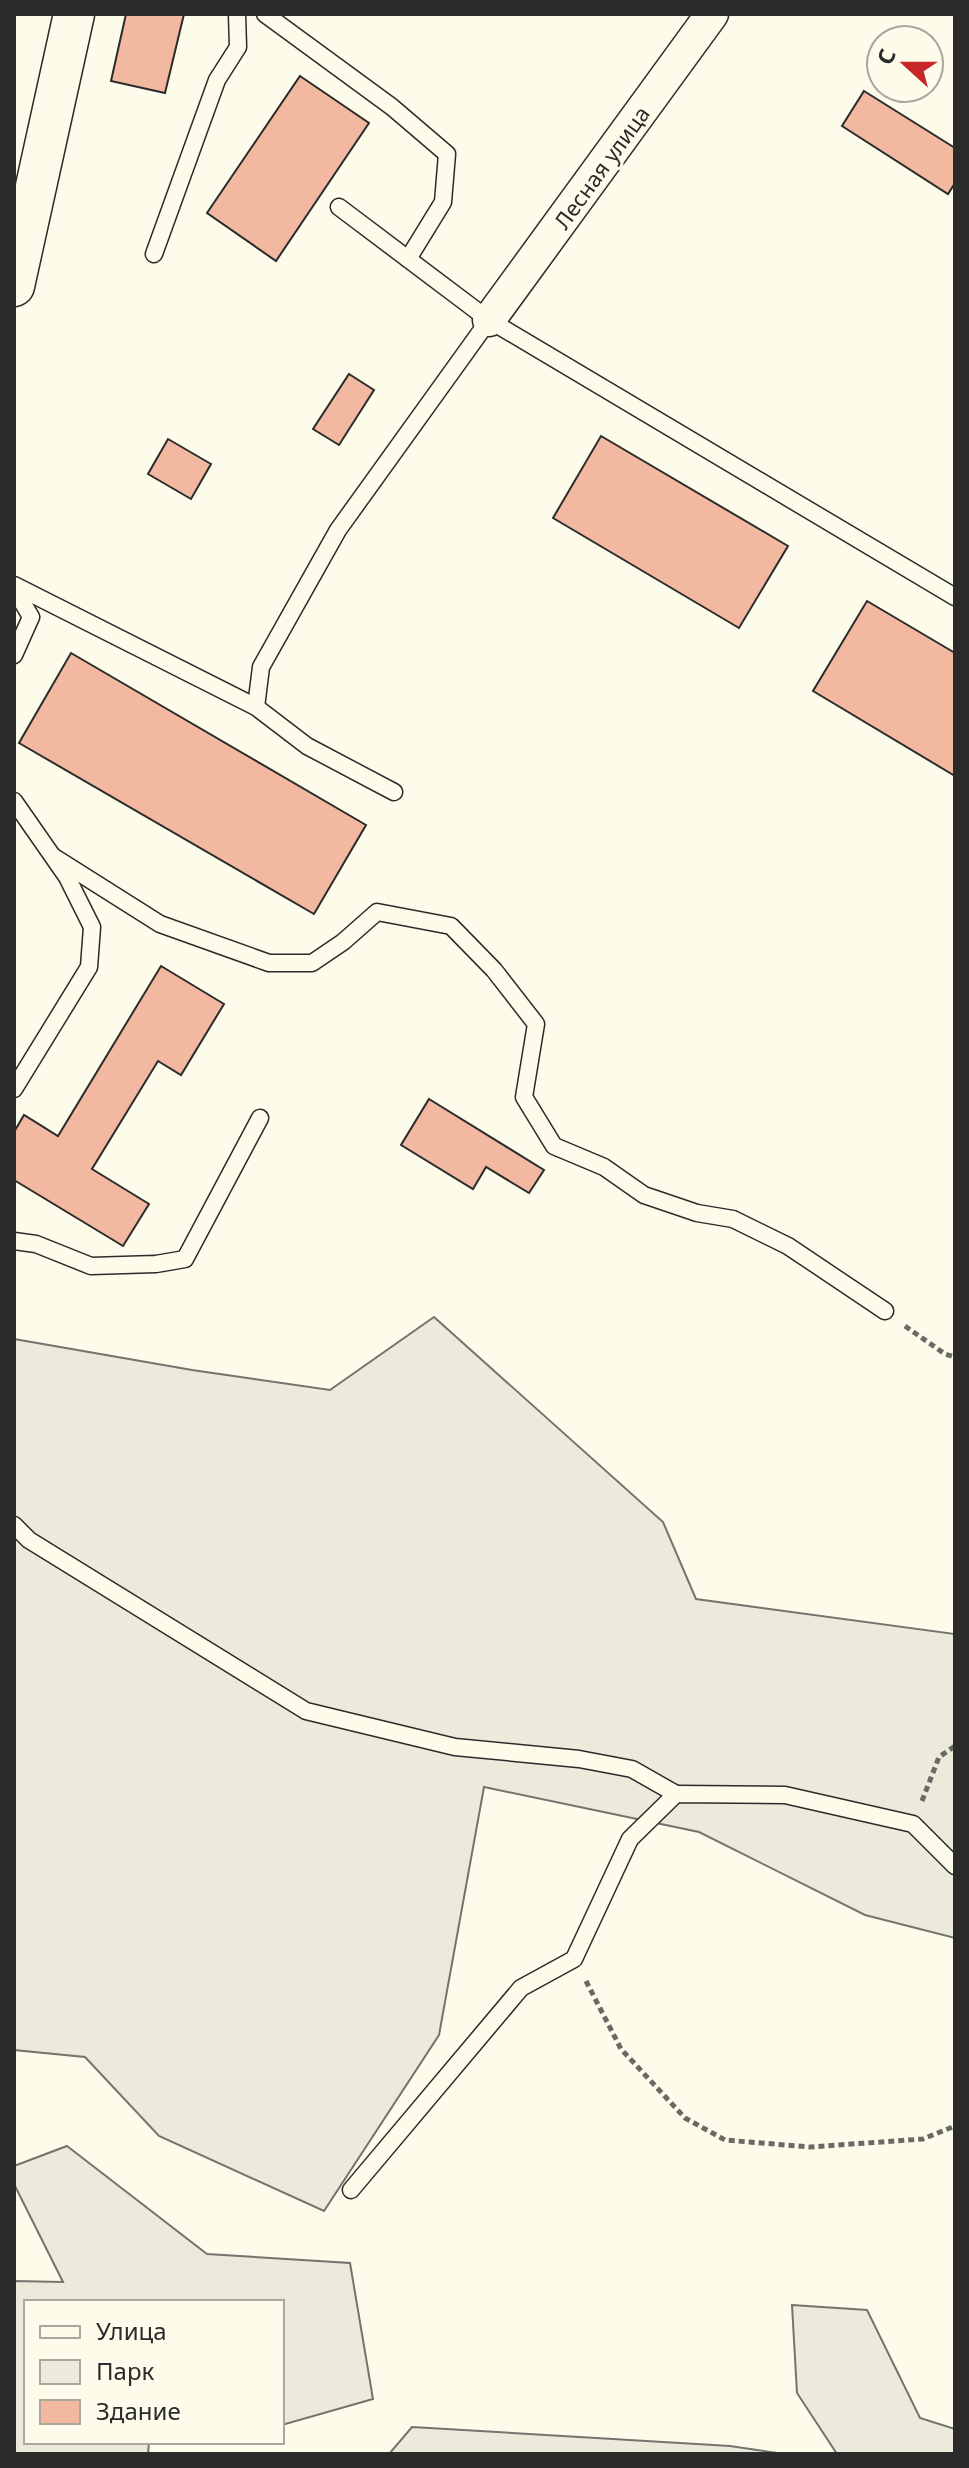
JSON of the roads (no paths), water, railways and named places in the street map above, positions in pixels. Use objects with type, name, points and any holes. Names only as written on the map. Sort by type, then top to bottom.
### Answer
[{"type":"street","points":[[14,286],[74,14]]},
{"type":"street","name":"Лесная улица","points":[[489,320],[712,14]]},
{"type":"lane","points":[[154,254],[217,80],[238,47],[237,14]]},
{"type":"lane","points":[[265,14],[392,107],[447,154],[443,202],[408,259]]},
{"type":"lane","points":[[339,207],[489,320],[955,597]]},
{"type":"lane","points":[[256,707],[261,667],[338,530],[489,320]]},
{"type":"lane","points":[[14,586],[256,707],[307,746],[394,792]]},
{"type":"lane","points":[[14,586],[31,617],[14,655]]},
{"type":"lane","points":[[14,801],[54,857],[92,927],[89,967],[14,1089]]},
{"type":"lane","points":[[54,857],[160,924],[269,963],[312,963],[343,942],[377,912],[451,926],[494,970],[536,1024],[524,1097],[554,1146],[604,1167],[644,1195],[697,1213],[733,1219],[788,1246],[885,1311]]},
{"type":"lane","points":[[14,1241],[36,1244],[91,1266],[156,1264],[185,1259],[260,1118]]},
{"type":"lane","points":[[14,1525],[29,1540],[306,1711],[455,1747],[579,1759],[632,1769],[676,1794],[785,1795],[913,1824],[955,1866]]},
{"type":"lane","points":[[351,2190],[521,1988],[574,1959],[630,1839],[676,1794]]}]
